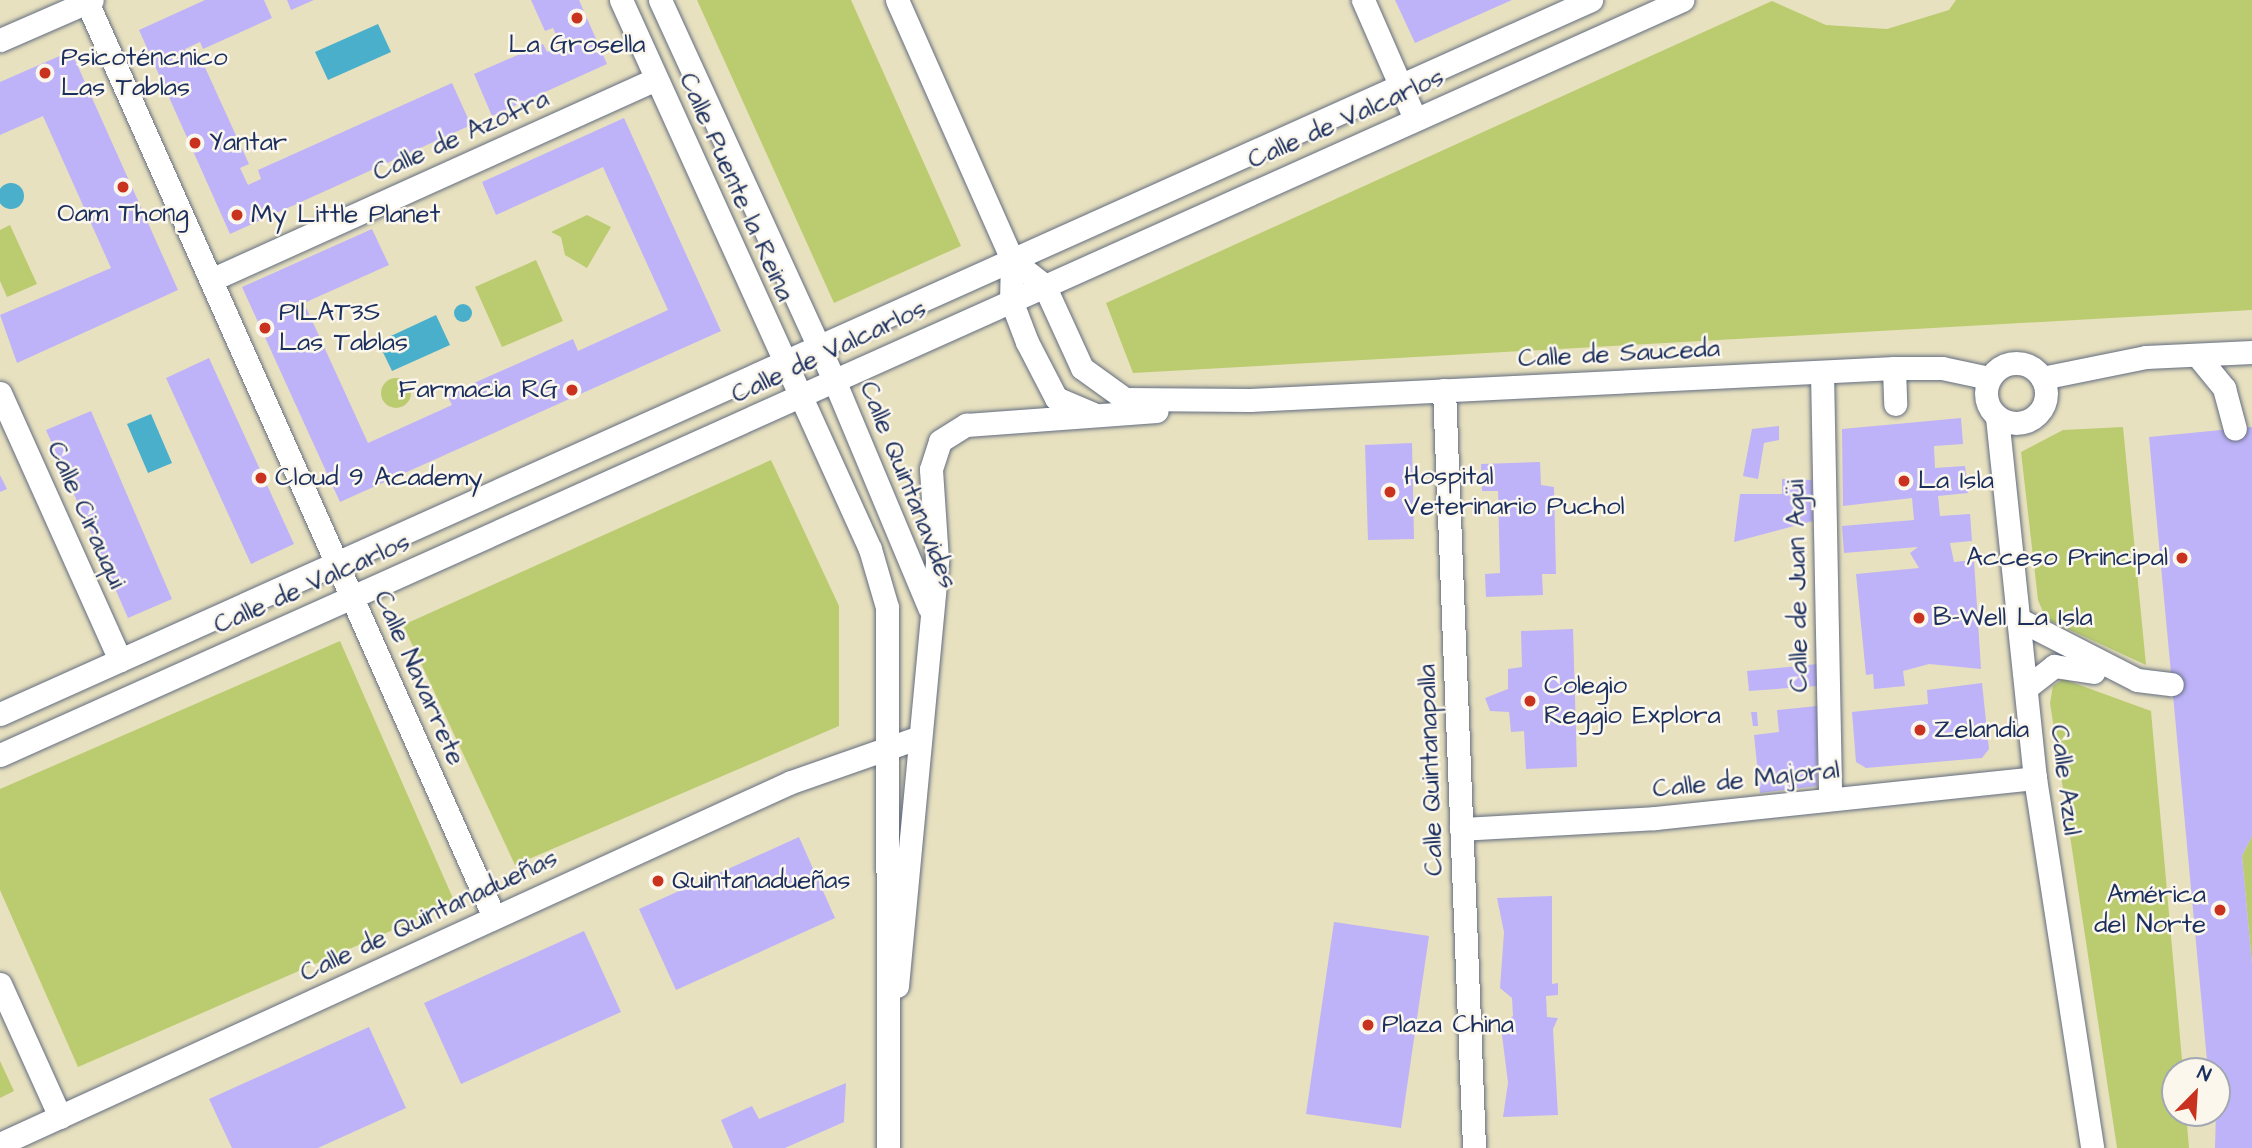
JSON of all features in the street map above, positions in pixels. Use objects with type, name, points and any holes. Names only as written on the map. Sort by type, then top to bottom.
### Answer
[{"type":"street","name":"Calle Puente la Reina","points":[[621,0],[801,396]]},
{"type":"street","name":"Calle Puente la Reina","points":[[660,0],[816,347],[834,380]]},
{"type":"street","points":[[897,0],[1012,260],[1011,300]]},
{"type":"street","points":[[1363,0],[1415,118]]},
{"type":"street","name":"Calle de Valcarlos","points":[[4,710],[1591,0]]},
{"type":"street","name":"Calle de Valcarlos","points":[[0,755],[1682,0]]},
{"type":"street","points":[[0,40],[90,1]]},
{"type":"street","name":"Calle Navarrete","points":[[90,1],[495,917]]},
{"type":"street","name":"Calle de Azofra","points":[[213,279],[656,79]]},
{"type":"street","points":[[1012,260],[1044,285]]},
{"type":"street","name":"Calle de Sauceda","points":[[1044,285],[1082,368],[1102,386],[1125,399],[1250,400]]},
{"type":"street","name":"Calle de Sauceda","points":[[1011,300],[1056,398],[1102,416]]},
{"type":"street","points":[[2042,378],[2046,394],[2036,416],[2012,424],[1997,417],[1985,392],[1989,378],[2016,363],[2042,378],[2146,357],[2252,352]]},
{"type":"street","points":[[2197,355],[2224,388],[2235,429]]},
{"type":"street","points":[[1894,368],[1895,404]]},
{"type":"street","name":"Calle de Sauceda","points":[[929,607],[937,559],[931,469],[940,440],[967,425],[1102,416],[1250,400],[1894,368],[1942,368],[1989,378]]},
{"type":"street","name":"Calle de Juan Agüi","points":[[1822,372],[1830,799]]},
{"type":"street","name":"Calle Quintanavides","points":[[834,380],[929,607],[917,738],[908,918],[891,1025]]},
{"type":"street","name":"Calle Quintanapalla","points":[[1444,390],[1474,1148]]},
{"type":"street","name":"Calle Cirauqui","points":[[0,393],[120,660]]},
{"type":"street","name":"Calle Quintanavides","points":[[801,396],[870,549],[887,607],[891,667],[884,746],[891,1025],[888,1148]]},
{"type":"street","name":"Calle Azul","points":[[1997,417],[2035,778],[2092,1148]]},
{"type":"street","points":[[2020,620],[2137,680],[2173,689],[2139,692],[2065,664],[2043,671],[2026,688]]},
{"type":"street","points":[[884,746],[917,738]]},
{"type":"street","name":"Calle de Quintanadueñas","points":[[0,1144],[495,917],[884,746]]},
{"type":"street","name":"Calle de Majoral","points":[[1461,829],[1830,799],[2035,778]]},
{"type":"street","points":[[0,984],[60,1117]]},
{"type":"green space","points":[[697,0],[851,0],[961,246],[834,303]]},
{"type":"green space","points":[[1956,0],[2252,0],[2252,310],[1133,373],[1106,303],[1772,1],[1826,25],[1887,29],[1949,10]]},
{"type":"green space","points":[[587,215],[611,227],[587,268],[565,255],[561,237],[551,232]]},
{"type":"green space","points":[[10,225],[37,284],[7,297],[0,281],[0,230]]},
{"type":"green space","points":[[536,260],[563,321],[502,347],[475,287]]},
{"type":"green space","points":[[396,378],[407,382],[411,393],[407,404],[396,408],[385,404],[381,393],[385,382]]},
{"type":"green space","points":[[2123,427],[2146,665],[2046,619],[2038,600],[2021,452],[2063,430]]},
{"type":"green space","points":[[771,460],[839,606],[839,726],[515,865],[403,625]]},
{"type":"green space","points":[[340,641],[455,903],[78,1067],[0,890],[0,789]]},
{"type":"green space","points":[[2063,679],[2151,711],[2182,1057],[2161,1057],[2161,1127],[2187,1127],[2189,1148],[2117,1148],[2050,703],[2053,686]]},
{"type":"green space","points":[[2252,836],[2252,965],[2242,856]]},
{"type":"green space","points":[[0,1061],[14,1091],[0,1098]]},
{"type":"water","points":[[378,24],[391,52],[328,80],[315,52]]},
{"type":"water","points":[[11,183],[20,187],[24,196],[20,205],[11,209],[2,205],[-2,196],[2,187]]},
{"type":"water","points":[[463,304],[471,309],[472,313],[467,321],[463,322],[455,317],[454,313],[459,305]]},
{"type":"water","points":[[436,315],[450,345],[392,371],[378,342]]},
{"type":"water","points":[[151,414],[172,463],[148,473],[127,424]]},
{"type":"building","points":[[205,0],[264,0],[272,18],[203,49],[200,42],[185,49],[193,67],[203,63],[249,164],[240,168],[248,185],[261,179],[258,170],[452,83],[471,125],[230,234],[139,30]]},
{"type":"building","points":[[287,0],[314,0],[291,10]]},
{"type":"building","points":[[531,0],[579,0],[607,64],[492,116],[474,74],[543,44],[547,52],[561,46],[553,28],[545,31]]},
{"type":"building","points":[[1395,0],[1512,0],[1415,43]]},
{"type":"building","points":[[71,51],[178,290],[17,363],[0,315],[111,268],[43,116],[0,135],[0,82]]},
{"type":"building","points":[[624,118],[721,331],[340,502],[242,287],[372,229],[389,265],[304,303],[368,443],[452,405],[447,395],[573,339],[578,351],[668,310],[603,167],[496,215],[482,182]]},
{"type":"building","points":[[209,358],[294,544],[251,564],[166,378]]},
{"type":"building","points":[[91,411],[172,599],[128,618],[46,430]]},
{"type":"building","points":[[1961,418],[1963,444],[1934,446],[1935,468],[1965,466],[1968,493],[1938,496],[1940,516],[1970,514],[1972,541],[1950,543],[1954,562],[1974,560],[1981,669],[1929,664],[1903,671],[1905,686],[1874,689],[1873,674],[1866,675],[1856,574],[1919,568],[1910,553],[1918,547],[1844,553],[1842,526],[1914,520],[1912,498],[1843,506],[1842,429]]},
{"type":"building","points":[[1779,426],[1779,440],[1764,443],[1758,479],[1743,476],[1752,429]]},
{"type":"building","points":[[2252,427],[2252,836],[2242,856],[2252,965],[2252,1148],[2215,1148],[2216,1127],[2231,1127],[2231,1057],[2207,1057],[2149,437]]},
{"type":"building","name":"Hospital Veterinario Puchol","points":[[1412,443],[1414,539],[1368,540],[1365,445]]},
{"type":"building","points":[[1540,462],[1541,485],[1554,487],[1556,574],[1542,574],[1543,595],[1486,597],[1485,574],[1500,573],[1498,491],[1482,491],[1481,464]]},
{"type":"building","points":[[0,475],[7,489],[0,492]]},
{"type":"building","points":[[1782,479],[1812,480],[1813,521],[1734,542],[1740,494],[1782,494]]},
{"type":"building","name":"Colegio Reggio Explora","points":[[1573,629],[1577,767],[1526,769],[1524,731],[1511,732],[1509,712],[1490,711],[1485,698],[1508,689],[1508,669],[1522,667],[1521,631]]},
{"type":"building","points":[[1817,664],[1817,686],[1749,691],[1747,671]]},
{"type":"building","name":"Zelandia","points":[[1982,683],[1989,749],[1982,758],[1866,768],[1856,762],[1852,712],[1928,704],[1927,690]]},
{"type":"building","points":[[1817,706],[1817,786],[1760,793],[1754,735],[1779,732],[1777,710]]},
{"type":"building","points":[[1751,712],[1757,712],[1758,726],[1753,726]]},
{"type":"building","points":[[799,837],[835,918],[676,990],[639,909]]},
{"type":"building","points":[[1552,896],[1552,984],[1558,983],[1558,995],[1546,996],[1547,1017],[1558,1018],[1553,1029],[1558,1115],[1503,1117],[1508,1083],[1501,1027],[1513,1016],[1512,998],[1500,988],[1504,932],[1497,898]]},
{"type":"building","name":"Plaza China","points":[[1334,922],[1429,936],[1401,1128],[1306,1114]]},
{"type":"building","points":[[584,931],[621,1012],[461,1084],[424,1003]]},
{"type":"building","points":[[369,1027],[406,1108],[318,1148],[232,1148],[209,1099]]},
{"type":"building","points":[[846,1083],[844,1122],[785,1148],[733,1148],[721,1120],[752,1106],[759,1119]]},
{"type":"place","name":"La Grosella","points":[[577,18]]},
{"type":"place","name":"Psicoténcnico Las Tablas","points":[[45,73]]},
{"type":"place","name":"Yantar","points":[[195,143]]},
{"type":"place","name":"Oam Thong","points":[[123,187]]},
{"type":"place","name":"My Little Planet","points":[[237,215]]},
{"type":"place","name":"PILAT3S Las Tablas","points":[[265,328]]},
{"type":"place","name":"Farmacia RG","points":[[572,390]]},
{"type":"place","name":"Cloud 9 Academy","points":[[261,478]]},
{"type":"place","name":"La Isla","points":[[1904,481]]},
{"type":"place","name":"Hospital Veterinario Puchol","points":[[1390,492]]},
{"type":"place","name":"Acceso Principal","points":[[2182,558]]},
{"type":"place","name":"B-Well La Isla","points":[[1919,618]]},
{"type":"place","name":"Colegio Reggio Explora","points":[[1530,701]]},
{"type":"place","name":"Zelandia","points":[[1920,730]]},
{"type":"place","name":"Quintanadueñas","points":[[658,881]]},
{"type":"place","name":"América del Norte","points":[[2220,910]]},
{"type":"place","name":"Plaza China","points":[[1368,1025]]}]
